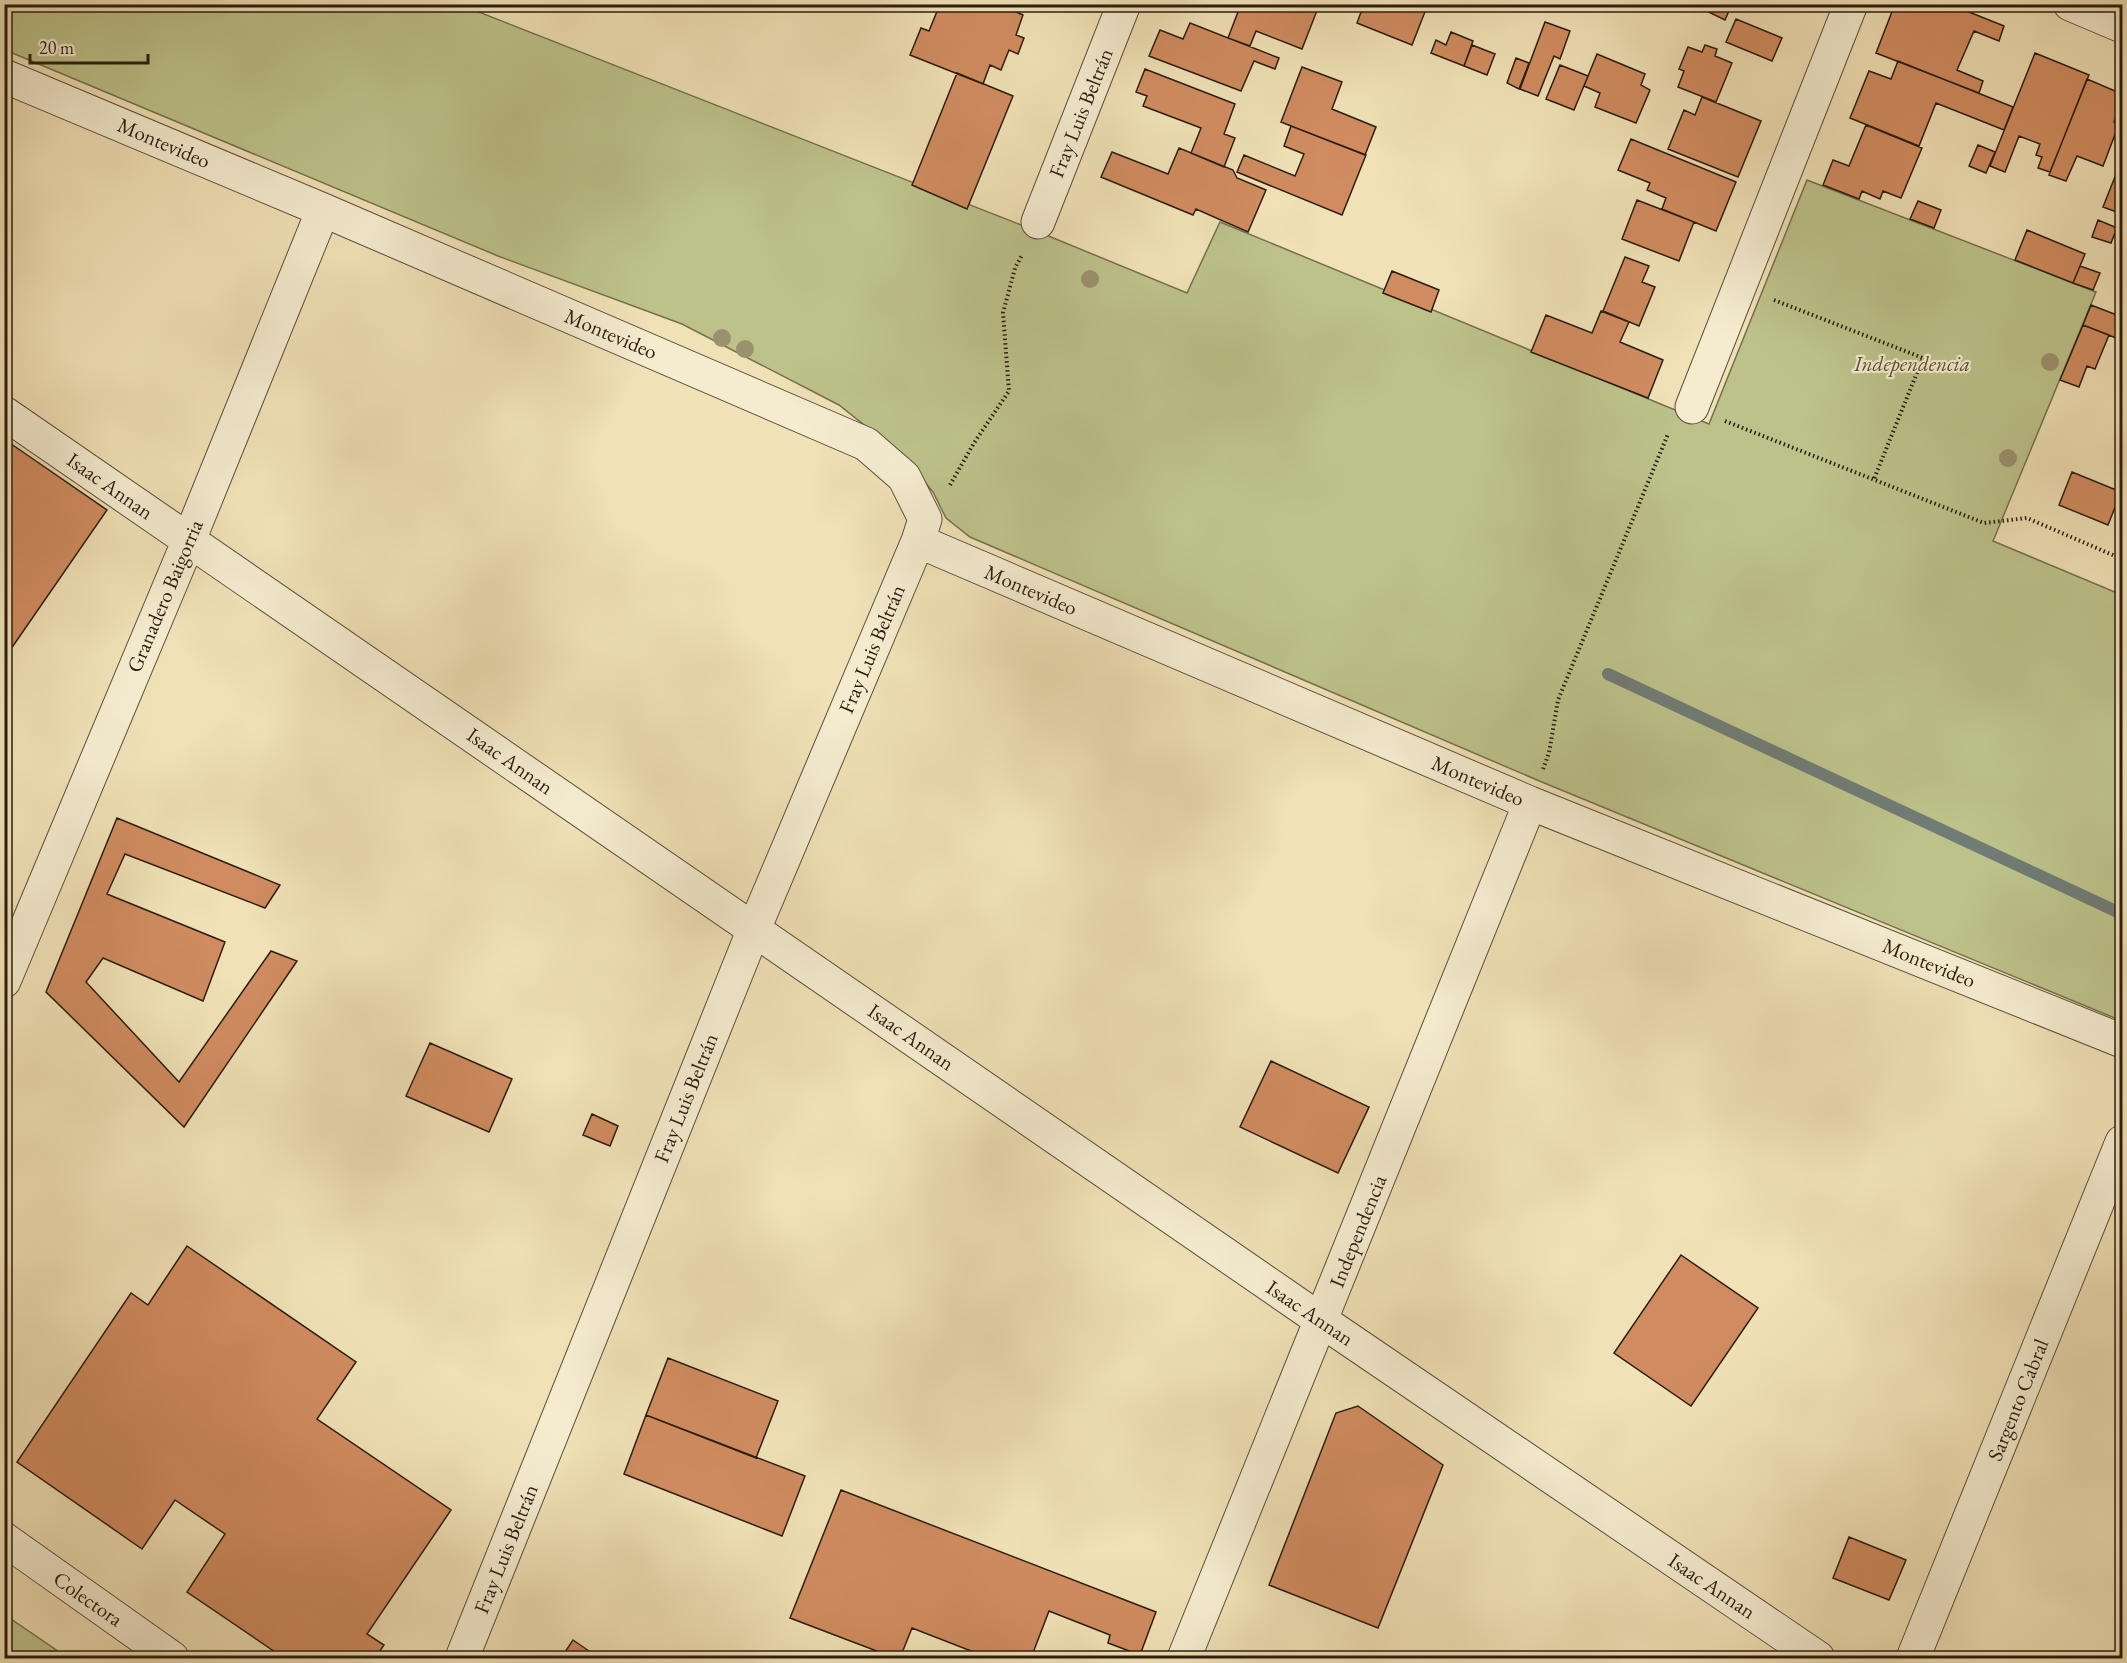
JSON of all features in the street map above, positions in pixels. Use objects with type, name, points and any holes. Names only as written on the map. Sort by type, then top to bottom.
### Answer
[{"type":"street","name":"Fray Luis Beltrán","points":[[1038,222],[1124,4]]},
{"type":"street","points":[[1692,407],[1851,4]]},
{"type":"street","points":[[2070,4],[2122,26]]},
{"type":"street","name":"Montevideo","points":[[4,76],[323,210],[866,444],[904,477],[922,530],[1530,803],[2122,1041]]},
{"type":"street","name":"Granadero Baigorria","points":[[4,981],[189,540],[323,210]]},
{"type":"street","name":"Isaac Annan","points":[[4,413],[1322,1321],[1818,1659]]},
{"type":"street","name":"Fray Luis Beltrán","points":[[462,1659],[754,929],[922,530]]},
{"type":"street","name":"Independencia","points":[[1184,1659],[1530,803]]},
{"type":"street","name":"Sargento Cabral","points":[[1913,1659],[2122,1142]]},
{"type":"street","name":"Colectora","points":[[4,1539],[172,1659]]},
{"type":"path","points":[[922,530],[974,442],[1009,391],[1003,313],[1015,268],[1038,222]]},
{"type":"path","points":[[1773,299],[1923,358],[1874,479]]},
{"type":"path","points":[[1530,803],[1549,753],[1558,700],[1676,417],[1692,407],[1984,523],[2027,518],[2122,559]]},
{"type":"green space","points":[[4,5],[461,5],[1034,230],[1187,293],[1220,222],[1709,424],[1807,180],[2096,292],[1993,541],[2122,595],[2122,1021],[1537,780],[970,537],[946,518],[933,492],[903,456],[839,405],[682,324],[498,256],[5,50]]},
{"type":"green space","points":[[5,1615],[68,1658],[5,1658]]},
{"type":"building","points":[[940,4],[998,4],[1023,15],[1016,35],[1024,38],[1018,54],[1009,50],[1001,70],[990,65],[983,84],[910,55],[921,28],[929,31]]},
{"type":"building","points":[[1241,4],[1309,4],[1318,8],[1302,49],[1256,31],[1250,46],[1228,38]]},
{"type":"building","points":[[1364,4],[1428,4],[1412,45],[1357,23]]},
{"type":"building","points":[[1692,4],[1732,4],[1725,20]]},
{"type":"building","points":[[1895,4],[1913,9],[1914,4],[1949,4],[2004,26],[1999,41],[1974,31],[1957,70],[1983,81],[1979,93],[1876,53]]},
{"type":"building","points":[[1736,19],[1782,38],[1772,61],[1726,42]]},
{"type":"building","points":[[1545,22],[1570,31],[1560,59],[1554,56],[1538,96],[1520,89]]},
{"type":"building","points":[[1190,23],[1279,58],[1275,69],[1254,61],[1241,91],[1149,56],[1160,30],[1183,39]]},
{"type":"building","points":[[1451,32],[1473,41],[1464,66],[1431,53],[1436,40],[1446,45]]},
{"type":"building","points":[[1472,45],[1495,54],[1487,75],[1464,66]]},
{"type":"building","points":[[1705,45],[1717,49],[1715,56],[1732,63],[1716,102],[1678,87],[1684,71],[1679,69],[1688,47],[1702,52]]},
{"type":"building","points":[[2035,53],[2089,75],[2050,172],[2038,168],[2042,157],[2036,155],[2040,144],[2019,136],[2005,172],[1990,166]]},
{"type":"building","points":[[1597,54],[1645,74],[1641,85],[1650,90],[1636,123],[1595,107],[1600,93],[1584,86]]},
{"type":"building","points":[[1516,58],[1529,63],[1519,89],[1507,83]]},
{"type":"building","points":[[1898,61],[2013,107],[2004,130],[1936,103],[1919,146],[1850,118],[1869,71],[1891,79]]},
{"type":"building","points":[[1560,65],[1588,76],[1574,110],[1546,99]]},
{"type":"building","points":[[1302,67],[1342,82],[1332,109],[1376,127],[1365,155],[1281,122]]},
{"type":"building","points":[[1145,69],[1235,104],[1224,134],[1235,138],[1224,167],[1191,153],[1201,128],[1143,106],[1147,96],[1136,92]]},
{"type":"building","points":[[957,73],[1013,96],[967,209],[912,185]]},
{"type":"building","points":[[2087,79],[2122,94],[2122,101],[2114,122],[2119,124],[2103,166],[2077,156],[2066,181],[2049,175]]},
{"type":"building","points":[[1702,97],[1761,121],[1738,177],[1668,149],[1684,110],[1695,115]]},
{"type":"building","points":[[1866,125],[1922,148],[1901,198],[1883,191],[1880,199],[1862,191],[1859,199],[1823,185],[1833,160],[1849,166]]},
{"type":"building","points":[[1291,126],[1366,155],[1342,215],[1237,172],[1244,155],[1295,176],[1304,154],[1284,146]]},
{"type":"building","points":[[1631,139],[1736,182],[1716,231],[1662,209],[1666,198],[1647,190],[1650,183],[1618,170]]},
{"type":"building","points":[[1978,145],[1995,152],[1986,173],[1969,166]]},
{"type":"building","points":[[1179,148],[1233,170],[1237,178],[1266,190],[1248,232],[1196,209],[1193,215],[1101,177],[1112,152],[1168,174]]},
{"type":"building","points":[[2122,159],[2122,214],[2103,207]]},
{"type":"building","points":[[1637,200],[1694,222],[1679,261],[1622,239]]},
{"type":"building","points":[[1918,201],[1941,210],[1934,228],[1910,219]]},
{"type":"building","points":[[2098,220],[2117,228],[2111,243],[2092,237]]},
{"type":"building","points":[[2027,230],[2085,254],[2073,283],[2015,260]]},
{"type":"building","points":[[1625,257],[1649,266],[1642,282],[1655,287],[1639,326],[1603,311]]},
{"type":"building","points":[[2080,266],[2100,273],[2093,290],[2073,283]]},
{"type":"building","points":[[1392,271],[1439,290],[1431,312],[1383,293]]},
{"type":"building","points":[[2091,305],[2122,317],[2116,338],[2083,325]]},
{"type":"building","points":[[1601,311],[1629,322],[1620,342],[1663,360],[1648,398],[1531,352],[1546,315],[1592,333]]},
{"type":"building","points":[[2083,325],[2109,335],[2095,369],[2087,366],[2079,387],[2060,380]]},
{"type":"building","points":[[4,439],[107,510],[4,659]]},
{"type":"building","points":[[2072,472],[2121,492],[2108,525],[2059,505]]},
{"type":"building","points":[[117,818],[280,885],[265,908],[125,854],[107,894],[225,942],[203,1001],[103,958],[86,982],[179,1082],[271,951],[297,961],[184,1127],[46,992]]},
{"type":"building","points":[[430,1043],[512,1079],[489,1132],[406,1096]]},
{"type":"building","points":[[1271,1061],[1369,1107],[1338,1173],[1240,1127]]},
{"type":"building","points":[[592,1114],[618,1126],[610,1146],[583,1135]]},
{"type":"building","points":[[187,1246],[356,1362],[317,1419],[451,1510],[367,1634],[384,1645],[375,1658],[284,1658],[187,1592],[225,1534],[175,1500],[142,1549],[17,1462],[131,1293],[148,1305]]},
{"type":"building","points":[[1681,1255],[1758,1308],[1691,1406],[1614,1353]]},
{"type":"building","points":[[668,1358],[778,1401],[756,1458],[646,1415]]},
{"type":"building","points":[[1358,1406],[1443,1465],[1378,1628],[1269,1585],[1336,1413]]},
{"type":"building","points":[[646,1415],[805,1476],[782,1536],[624,1474]]},
{"type":"building","points":[[841,1490],[1156,1612],[1140,1655],[1108,1643],[1110,1635],[1049,1611],[1031,1658],[989,1658],[912,1628],[900,1658],[895,1658],[790,1618]]},
{"type":"building","points":[[1849,1537],[1906,1560],[1889,1600],[1833,1578]]},
{"type":"building","points":[[573,1640],[599,1658],[561,1658]]},
{"type":"waterway","points":[[1608,674],[2122,914]]}]
